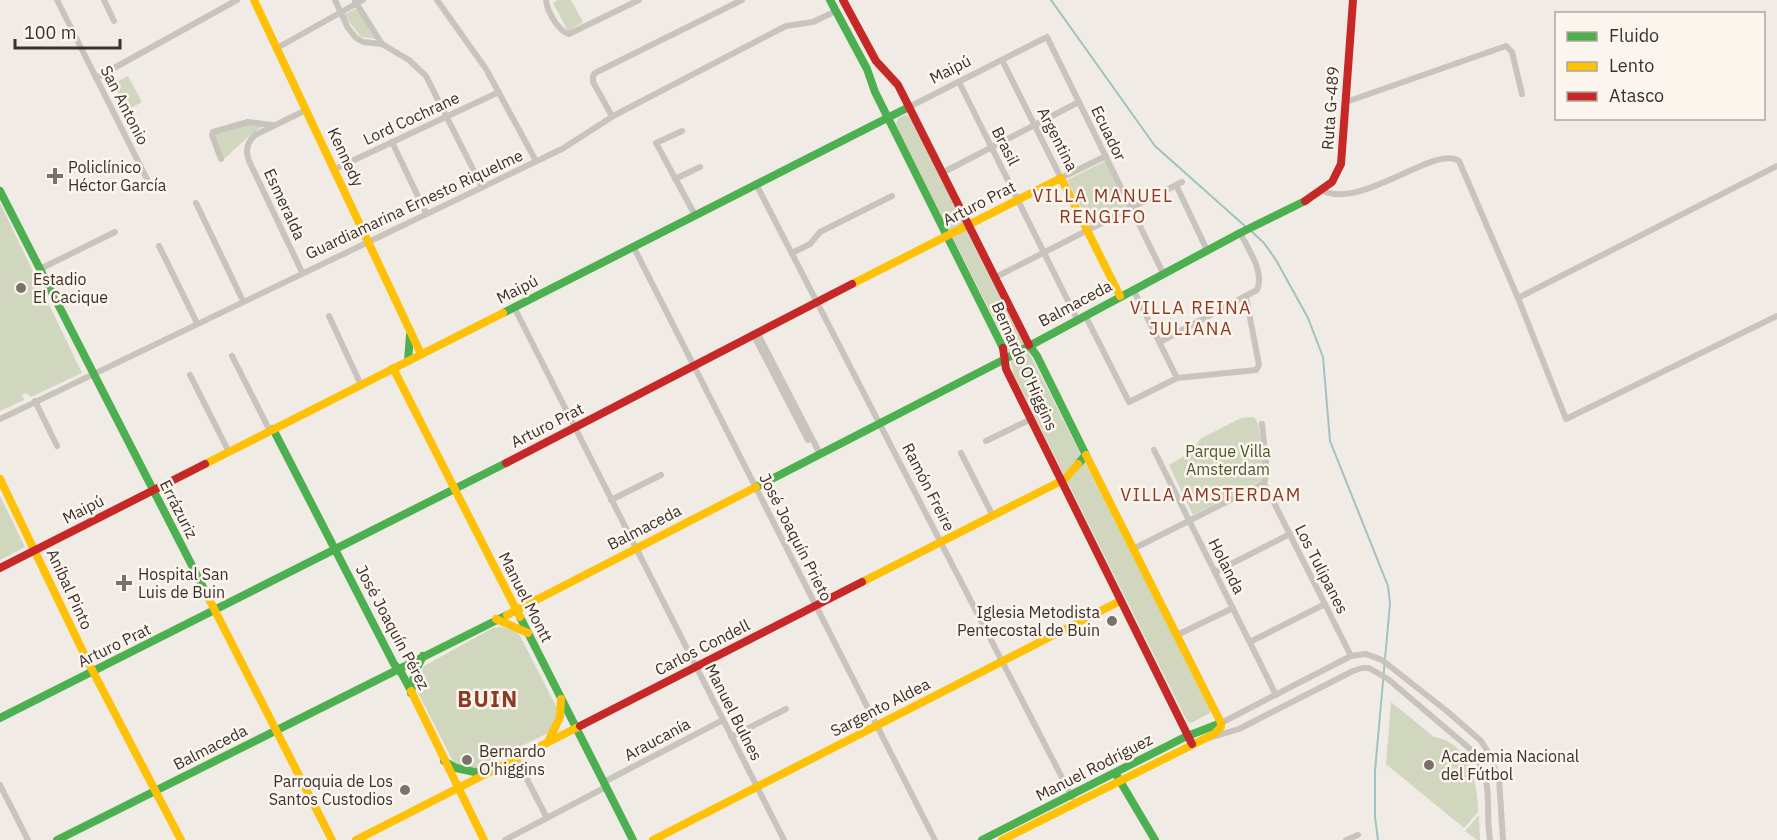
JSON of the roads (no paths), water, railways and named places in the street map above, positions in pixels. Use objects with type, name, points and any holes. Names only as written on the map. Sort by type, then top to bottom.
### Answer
[{"type":"street","name":"San Antonio","points":[[57,0],[152,189]]},
{"type":"street","points":[[104,0],[114,21]]},
{"type":"street","points":[[96,78],[237,0]]},
{"type":"street","name":"Kennedy","points":[[254,0],[421,354]]},
{"type":"street","points":[[335,0],[348,28],[356,38],[363,42],[382,44]]},
{"type":"street","points":[[437,0],[486,69],[536,161]]},
{"type":"street","points":[[546,0],[546,5],[566,34],[573,33],[639,0]]},
{"type":"street","points":[[612,117],[593,82],[595,73],[742,0]]},
{"type":"street","name":"Bernardo O'Higgins","points":[[830,0],[867,69],[874,89],[1004,350],[1006,369],[1190,740]]},
{"type":"street","name":"Bernardo O'Higgins","points":[[843,0],[876,61],[896,81],[1221,723]]},
{"type":"street","name":"Ruta G-489","points":[[1245,230],[1323,192],[1336,177],[1341,164],[1353,0]]},
{"type":"street","points":[[277,48],[358,1],[382,44],[421,71],[430,82],[482,187]]},
{"type":"street","name":"Guardiamarina Ernesto Riquelme","points":[[0,419],[562,149],[612,117],[786,26],[813,22],[836,11]]},
{"type":"street","name":"Maipú","points":[[0,568],[1047,38]]},
{"type":"street","name":"Ecuador","points":[[1047,38],[1163,273]]},
{"type":"street","points":[[1346,102],[1506,46],[1512,52],[1522,94]]},
{"type":"street","name":"Argentina","points":[[1002,60],[1120,296]]},
{"type":"street","name":"Brasil","points":[[958,82],[1044,253],[1081,317]]},
{"type":"street","name":"Lord Cochrane","points":[[334,169],[499,92]]},
{"type":"street","points":[[942,173],[1079,102]]},
{"type":"street","points":[[221,159],[212,135],[213,132],[248,122],[274,125],[306,110]]},
{"type":"street","name":"Esmeralda","points":[[274,125],[255,135],[248,145],[247,153],[302,273]]},
{"type":"street","points":[[682,131],[656,143],[695,215]]},
{"type":"street","points":[[392,142],[426,213]]},
{"type":"street","name":"Arturo Prat","points":[[0,718],[215,611],[817,301],[1106,156]]},
{"type":"street","points":[[1323,192],[1340,196],[1354,194],[1436,161],[1455,159],[1462,167],[1518,298],[1566,419],[1777,316]]},
{"type":"street","points":[[1518,298],[1777,166]]},
{"type":"street","points":[[675,179],[700,167]]},
{"type":"street","name":"Ramón Freire","points":[[756,184],[1073,799]]},
{"type":"street","points":[[994,278],[1179,184],[1207,250]]},
{"type":"street","name":"Errázuriz","points":[[0,191],[332,840]]},
{"type":"street","points":[[792,252],[810,244],[820,232],[892,196]]},
{"type":"street","points":[[196,203],[243,301]]},
{"type":"street","points":[[1160,342],[1257,290],[1260,282],[1245,230]]},
{"type":"street","name":"Balmaceda","points":[[57,840],[756,487],[1005,359],[1245,230]]},
{"type":"street","points":[[40,269],[115,232]]},
{"type":"street","points":[[159,246],[197,323]]},
{"type":"street","name":"José Joaquín Prieto","points":[[633,246],[935,840]]},
{"type":"street","points":[[1133,289],[1178,378]]},
{"type":"street","points":[[1081,317],[1129,402],[1178,378],[1258,369],[1246,297]]},
{"type":"street","name":"Manuel Bulnes","points":[[514,307],[784,840]]},
{"type":"street","points":[[328,316],[361,385]]},
{"type":"street","name":"Kennedy","points":[[408,361],[411,345],[409,328]]},
{"type":"street","points":[[755,333],[818,455]]},
{"type":"street","points":[[232,356],[272,430]]},
{"type":"street","name":"Manuel Montt","points":[[393,368],[633,840]]},
{"type":"street","points":[[190,375],[229,452]]},
{"type":"street","points":[[35,402],[57,446]]},
{"type":"street","points":[[986,441],[1031,419]]},
{"type":"street","name":"Los Tulipanes","points":[[1262,424],[1267,473],[1264,483],[1351,656]]},
{"type":"street","name":"José Joaquín Pérez","points":[[272,430],[411,693],[483,840]]},
{"type":"street","name":"Holanda","points":[[1154,450],[1276,694]]},
{"type":"street","points":[[961,453],[993,516]]},
{"type":"street","name":"Carlos Condell","points":[[356,840],[1061,482],[1072,473],[1086,455]]},
{"type":"street","points":[[611,500],[661,475]]},
{"type":"street","name":"Aníbal Pinto","points":[[0,478],[94,672],[181,840]]},
{"type":"street","points":[[1133,549],[1264,483]]},
{"type":"street","points":[[1215,572],[1290,534]]},
{"type":"street","name":"Sargento Aldea","points":[[653,840],[1120,601]]},
{"type":"street","points":[[1250,642],[1325,604]]},
{"type":"street","points":[[1177,636],[1233,608]]},
{"type":"street","points":[[496,619],[528,633]]},
{"type":"street","points":[[1351,656],[1366,654],[1382,660],[1472,732],[1488,753],[1499,779],[1503,840]]},
{"type":"street","points":[[411,693],[414,674],[423,656]]},
{"type":"street","name":"Manuel Rodríguez","points":[[982,840],[1073,799],[1351,656]]},
{"type":"street","points":[[1203,740],[1226,735],[1353,671],[1362,668],[1380,674],[1469,748],[1484,770],[1488,789],[1490,840]]},
{"type":"street","points":[[548,742],[560,717],[561,699]]},
{"type":"street","points":[[731,737],[786,709]]},
{"type":"street","points":[[1440,723],[1448,712]]},
{"type":"street","name":"Araucanía","points":[[505,840],[723,720]]},
{"type":"street","name":"Manuel Rodríguez","points":[[1190,740],[1203,740],[1219,730],[1221,723]]},
{"type":"street","points":[[516,758],[547,818]]},
{"type":"street","points":[[444,761],[456,768],[486,774]]},
{"type":"street","points":[[1118,776],[1155,840]]},
{"type":"street","points":[[0,785],[28,840]]},
{"type":"street","name":"Manuel Rodríguez","points":[[1002,840],[1073,799]]},
{"type":"street","points":[[1488,816],[1500,816]]},
{"type":"street","points":[[1346,840],[1358,835]]},
{"type":"waterway","points":[[1051,0],[1155,146],[1246,227]]},
{"type":"waterway","points":[[1251,231],[1264,243],[1276,260],[1308,318],[1323,357],[1330,441],[1388,586],[1390,603],[1375,771],[1375,817],[1378,840]]},
{"type":"place","name":"Policlínico Héctor García","points":[[55,176]]},
{"type":"place","name":"Estadio El Cacique","points":[[21,288]]},
{"type":"place","name":"Hospital San Luis de Buin","points":[[124,583]]},
{"type":"place","name":"Iglesia Metodista Pentecostal de Buin","points":[[1112,621]]},
{"type":"place","name":"Bernardo O'higgins","points":[[467,760]]},
{"type":"place","name":"Academia Nacional del Fútbol","points":[[1429,765]]},
{"type":"place","name":"Parroquia de Los Santos Custodios","points":[[405,790]]},
{"type":"district","name":"VILLA MANUEL RENGIFO","points":[[1103,205]]},
{"type":"district","name":"VILLA REINA JULIANA","points":[[1191,317]]},
{"type":"district","name":"VILLA AMSTERDAM","points":[[1211,494]]},
{"type":"district","name":"BUIN","points":[[488,698]]},
{"type":"park label","name":"Parque Villa Amsterdam","points":[[1228,460]]}]
